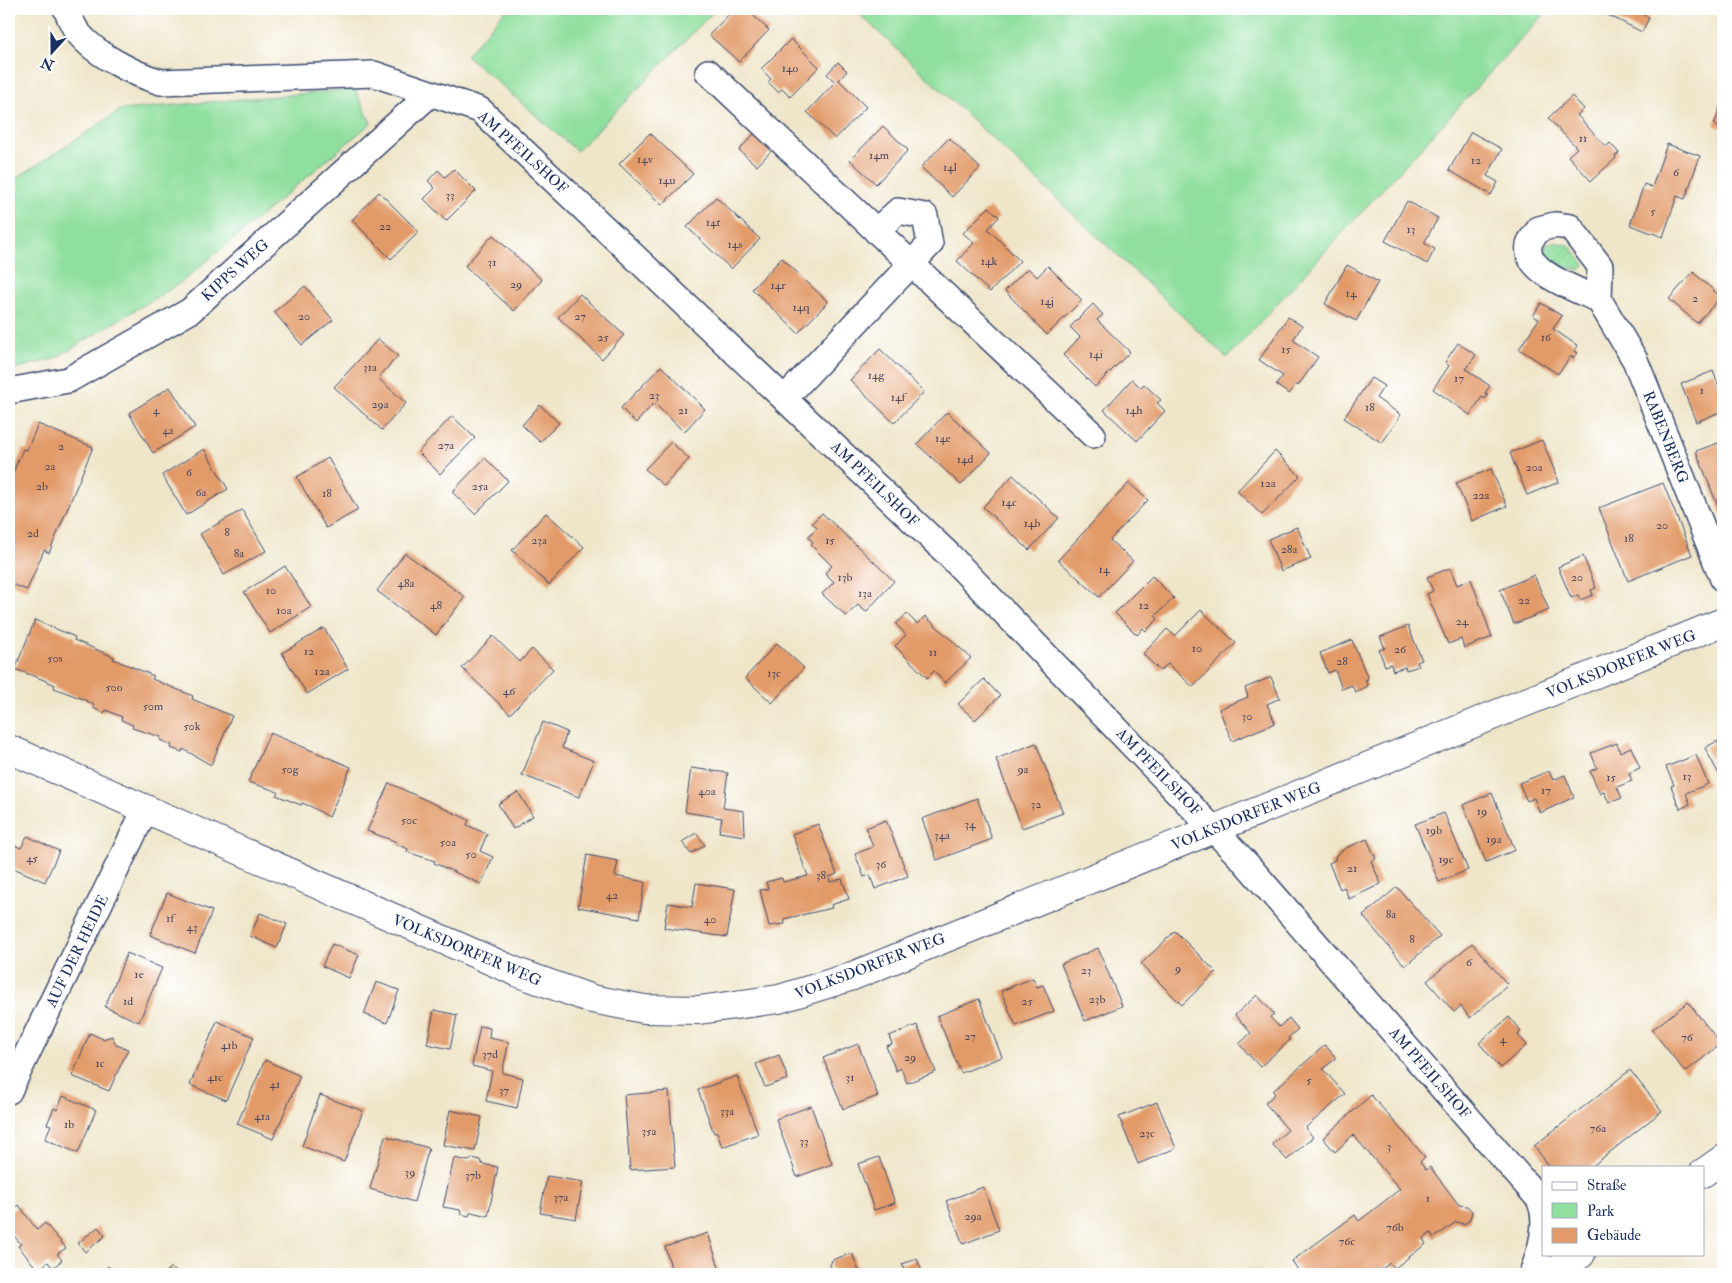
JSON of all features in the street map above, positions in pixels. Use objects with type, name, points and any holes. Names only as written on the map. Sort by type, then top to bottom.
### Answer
[{"type":"street","name":"AM PFEILSHOF","points":[[66,9],[77,31],[109,59],[142,76],[161,82],[374,74],[480,110],[948,555],[1214,829],[1539,1199],[1542,1216]]},
{"type":"street","points":[[708,72],[1093,435]]},
{"type":"street","name":"KIPPS WEG","points":[[9,391],[68,380],[190,311],[430,94]]},
{"type":"street","points":[[785,398],[930,244],[925,216],[898,211],[876,231]]},
{"type":"street","name":"RABENBERG","points":[[1600,300],[1635,360],[1723,579]]},
{"type":"street","name":"VOLKSDORFER WEG","points":[[9,750],[538,981],[592,999],[644,1009],[699,1010],[779,999],[815,989],[1723,622]]},
{"type":"street","name":"AUF DER HEIDE","points":[[9,1092],[144,810]]},
{"type":"street","points":[[1704,1172],[1723,1159]]},
{"type":"street","name":"AM PFEILSHOF","points":[[1532,1274],[1542,1243]]},
{"type":"street","points":[[1551,1274],[1578,1256]]},
{"type":"green space","points":[[507,9],[716,9],[577,151],[466,55]]},
{"type":"green space","points":[[854,9],[1549,9],[1227,358]]},
{"type":"green space","points":[[355,89],[371,123],[182,282],[54,359],[9,370],[9,183],[121,110]]},
{"type":"green space","points":[[1554,242],[1569,245],[1584,264],[1583,267],[1580,270],[1550,263],[1543,252],[1545,246]]},
{"type":"building","points":[[734,9],[746,9],[769,30],[739,62],[709,35]]},
{"type":"building","points":[[1596,9],[1634,9],[1649,18],[1642,32]]},
{"type":"building","points":[[791,39],[819,67],[790,97],[782,89],[778,92],[768,82],[771,79],[761,69]]},
{"type":"building","points":[[838,62],[847,71],[839,80],[866,107],[835,139],[807,112],[835,82],[827,74]]},
{"type":"building","points":[[1572,96],[1584,109],[1577,115],[1606,147],[1610,143],[1619,153],[1591,181],[1568,156],[1577,148],[1548,118]]},
{"type":"building","points":[[1723,99],[1723,129],[1714,125]]},
{"type":"building","points":[[883,126],[908,150],[876,184],[850,160]]},
{"type":"building","points":[[1471,132],[1502,149],[1487,176],[1498,182],[1491,195],[1449,170]]},
{"type":"building","points":[[650,133],[693,174],[662,205],[619,164]]},
{"type":"building","points":[[755,133],[773,149],[757,166],[739,150]]},
{"type":"building","points":[[949,138],[980,168],[952,197],[921,167]]},
{"type":"building","points":[[1667,144],[1700,156],[1685,199],[1677,196],[1663,237],[1630,225],[1644,184],[1652,187]]},
{"type":"building","points":[[454,169],[476,191],[446,221],[424,199],[435,188],[428,181],[438,170],[445,177]]},
{"type":"building","points":[[379,192],[419,232],[391,259],[352,220]]},
{"type":"building","points":[[716,197],[760,239],[731,269],[687,227]]},
{"type":"building","points":[[1407,201],[1438,218],[1424,243],[1435,249],[1427,264],[1385,241]]},
{"type":"building","points":[[989,207],[999,217],[988,229],[1020,261],[990,292],[957,261],[974,243],[963,233]]},
{"type":"building","points":[[493,235],[542,280],[514,311],[465,266]]},
{"type":"building","points":[[782,258],[828,302],[798,333],[752,289]]},
{"type":"building","points":[[1347,265],[1378,282],[1356,321],[1325,304]]},
{"type":"building","points":[[1048,266],[1082,300],[1047,335],[1005,291],[1028,268],[1037,277]]},
{"type":"building","points":[[1693,272],[1721,297],[1697,323],[1669,299]]},
{"type":"building","points":[[305,286],[333,320],[302,345],[274,312]]},
{"type":"building","points":[[580,294],[624,335],[602,359],[558,317]]},
{"type":"building","points":[[1541,303],[1562,316],[1553,329],[1578,346],[1574,351],[1577,353],[1573,358],[1571,356],[1558,374],[1519,349],[1539,319],[1533,316]]},
{"type":"building","points":[[1093,304],[1103,315],[1097,320],[1130,352],[1095,387],[1063,355],[1080,337],[1070,327]]},
{"type":"building","points":[[1288,317],[1302,326],[1293,340],[1318,357],[1298,386],[1296,384],[1289,394],[1276,385],[1283,376],[1259,360]]},
{"type":"building","points":[[378,339],[398,356],[378,378],[406,403],[382,430],[334,387]]},
{"type":"building","points":[[1458,343],[1476,355],[1466,369],[1490,386],[1485,393],[1488,394],[1485,399],[1482,397],[1470,415],[1433,389],[1449,366],[1445,362]]},
{"type":"building","points":[[880,349],[924,392],[894,423],[850,380]]},
{"type":"building","points":[[661,366],[705,409],[684,432],[654,403],[636,423],[621,408]]},
{"type":"building","points":[[1713,371],[1723,397],[1723,411],[1696,422],[1681,384]]},
{"type":"building","points":[[1371,378],[1384,386],[1376,398],[1401,415],[1382,443],[1344,418]]},
{"type":"building","points":[[1132,379],[1141,388],[1144,384],[1161,400],[1157,403],[1165,411],[1137,441],[1104,410]]},
{"type":"building","points":[[170,387],[195,427],[153,453],[129,413]]},
{"type":"building","points":[[540,405],[559,423],[540,442],[522,425]]},
{"type":"building","points":[[947,412],[991,453],[961,485],[917,444]]},
{"type":"building","points":[[452,416],[475,438],[440,474],[418,452]]},
{"type":"building","points":[[38,424],[93,447],[49,553],[44,550],[27,590],[9,583],[9,482],[23,449],[27,450]]},
{"type":"building","points":[[1542,440],[1559,482],[1527,495],[1510,453]]},
{"type":"building","points":[[671,442],[689,459],[664,486],[645,469]]},
{"type":"building","points":[[1718,443],[1723,457],[1723,519],[1696,451]]},
{"type":"building","points":[[204,449],[228,489],[186,515],[162,475]]},
{"type":"building","points":[[1275,451],[1300,476],[1262,515],[1237,491]]},
{"type":"building","points":[[328,458],[358,510],[326,528],[297,477]]},
{"type":"building","points":[[485,458],[508,481],[475,514],[452,492]]},
{"type":"building","points":[[1491,469],[1507,506],[1472,521],[1456,483]]},
{"type":"building","points":[[1013,475],[1059,518],[1029,550],[983,507]]},
{"type":"building","points":[[1129,483],[1148,500],[1110,540],[1133,561],[1099,597],[1058,560]]},
{"type":"building","points":[[1663,483],[1692,555],[1628,581],[1599,508]]},
{"type":"building","points":[[242,510],[266,551],[224,575],[200,534]]},
{"type":"building","points":[[546,513],[584,547],[549,585],[512,550]]},
{"type":"building","points":[[822,513],[894,581],[866,612],[858,605],[846,616],[822,594],[834,582],[825,573],[832,566],[811,545],[813,542],[808,537],[817,527],[812,523]]},
{"type":"building","points":[[1297,527],[1311,559],[1281,571],[1268,539]]},
{"type":"building","points":[[405,553],[465,597],[436,635],[377,591]]},
{"type":"building","points":[[1583,556],[1596,588],[1591,590],[1593,595],[1580,600],[1578,595],[1571,598],[1558,567]]},
{"type":"building","points":[[285,566],[311,607],[270,633],[244,592]]},
{"type":"building","points":[[1450,568],[1457,585],[1471,579],[1492,637],[1464,648],[1461,639],[1448,644],[1427,594],[1433,591],[1427,577]]},
{"type":"building","points":[[1534,575],[1549,610],[1514,624],[1500,590]]},
{"type":"building","points":[[1152,576],[1174,598],[1155,616],[1158,619],[1146,631],[1143,628],[1137,635],[1115,613]]},
{"type":"building","points":[[1201,610],[1236,643],[1193,687],[1168,664],[1160,671],[1143,654],[1167,629],[1175,636]]},
{"type":"building","points":[[907,614],[917,624],[925,616],[971,658],[945,683],[934,671],[927,678],[895,646],[906,635],[896,624]]},
{"type":"building","points":[[35,620],[75,637],[74,640],[114,657],[113,659],[154,676],[152,679],[193,696],[192,699],[232,716],[211,765],[183,749],[182,752],[171,748],[172,745],[160,740],[161,737],[132,728],[133,725],[121,720],[122,717],[106,710],[104,713],[93,708],[94,705],[83,699],[54,688],[55,685],[15,669]]},
{"type":"building","points":[[1408,626],[1422,660],[1417,662],[1419,666],[1406,670],[1405,667],[1393,671],[1391,664],[1385,666],[1379,650],[1385,648],[1380,637]]},
{"type":"building","points":[[324,628],[348,669],[307,694],[282,653]]},
{"type":"building","points":[[493,636],[520,662],[532,649],[553,669],[510,714],[462,668]]},
{"type":"building","points":[[1352,640],[1368,679],[1365,680],[1368,686],[1355,692],[1352,685],[1342,689],[1335,670],[1328,673],[1320,653]]},
{"type":"building","points":[[777,643],[804,668],[772,703],[745,678]]},
{"type":"building","points":[[1271,677],[1280,698],[1267,704],[1275,723],[1232,741],[1219,709],[1248,697],[1245,688]]},
{"type":"building","points":[[984,679],[1000,696],[975,720],[958,704]]},
{"type":"building","points":[[543,722],[567,732],[562,748],[594,761],[579,797],[522,775]]},
{"type":"building","points":[[270,733],[351,767],[329,817],[310,806],[302,803],[301,805],[276,795],[278,792],[248,782]]},
{"type":"building","points":[[1717,741],[1723,754],[1723,782],[1705,748]]},
{"type":"building","points":[[1036,743],[1063,813],[1022,828],[996,759]]},
{"type":"building","points":[[1617,743],[1620,752],[1631,747],[1640,768],[1629,773],[1632,781],[1617,787],[1622,798],[1609,803],[1604,792],[1600,794],[1590,771],[1597,768],[1591,753]]},
{"type":"building","points":[[1696,755],[1708,784],[1686,793],[1690,804],[1680,809],[1671,786],[1674,785],[1666,767]]},
{"type":"building","points":[[691,768],[728,773],[723,808],[744,811],[745,836],[719,832],[722,818],[685,812]]},
{"type":"building","points":[[1549,771],[1553,780],[1565,775],[1574,797],[1540,813],[1534,798],[1527,801],[1519,783]]},
{"type":"building","points":[[389,783],[469,820],[467,825],[487,834],[480,851],[493,857],[481,884],[434,863],[435,861],[407,852],[408,849],[396,844],[397,842],[367,831]]},
{"type":"building","points":[[518,792],[533,816],[513,829],[498,804]]},
{"type":"building","points":[[1492,793],[1515,850],[1486,862],[1463,805]]},
{"type":"building","points":[[977,798],[992,839],[937,860],[922,819]]},
{"type":"building","points":[[1444,813],[1468,870],[1439,882],[1415,824]]},
{"type":"building","points":[[886,820],[908,876],[875,889],[870,875],[864,877],[855,854],[873,847],[866,828]]},
{"type":"building","points":[[818,824],[837,874],[829,877],[830,882],[842,879],[849,899],[831,905],[832,908],[784,919],[785,924],[769,926],[760,890],[768,889],[766,882],[782,878],[783,882],[808,876],[792,834]]},
{"type":"building","points":[[696,833],[705,845],[691,854],[682,842]]},
{"type":"building","points":[[27,836],[59,851],[45,882],[9,866],[9,843],[21,848]]},
{"type":"building","points":[[1367,839],[1376,859],[1371,861],[1381,884],[1349,899],[1344,887],[1340,889],[1329,863],[1335,860],[1336,855],[1346,848]]},
{"type":"building","points":[[587,855],[618,861],[615,876],[645,882],[639,918],[578,907]]},
{"type":"building","points":[[696,883],[735,889],[727,937],[664,928],[668,903],[692,907]]},
{"type":"building","points":[[1397,887],[1440,936],[1405,966],[1363,916]]},
{"type":"building","points":[[167,893],[212,911],[195,953],[150,935]]},
{"type":"building","points":[[260,913],[287,924],[277,948],[250,936]]},
{"type":"building","points":[[1175,931],[1216,972],[1182,1005],[1141,964]]},
{"type":"building","points":[[1472,943],[1508,985],[1470,1018],[1461,1006],[1454,1012],[1427,981]]},
{"type":"building","points":[[332,944],[359,955],[349,978],[322,966]]},
{"type":"building","points":[[1098,948],[1122,1006],[1085,1021],[1061,964]]},
{"type":"building","points":[[127,953],[162,968],[139,1022],[105,1007]]},
{"type":"building","points":[[1033,978],[1037,987],[1043,985],[1054,1011],[1016,1026],[1001,991]]},
{"type":"building","points":[[376,982],[399,990],[387,1023],[364,1014]]},
{"type":"building","points":[[1257,995],[1274,1014],[1270,1017],[1279,1027],[1289,1018],[1298,1029],[1288,1038],[1290,1040],[1260,1067],[1239,1044],[1251,1033],[1235,1015]]},
{"type":"building","points":[[979,999],[1002,1057],[961,1073],[937,1016]]},
{"type":"building","points":[[1688,1002],[1721,1044],[1685,1072],[1652,1030]]},
{"type":"building","points":[[434,1010],[457,1015],[450,1049],[427,1044]]},
{"type":"building","points":[[1509,1017],[1521,1031],[1518,1035],[1527,1045],[1500,1068],[1479,1043]]},
{"type":"building","points":[[217,1021],[254,1037],[226,1100],[190,1085]]},
{"type":"building","points":[[917,1025],[936,1072],[907,1083],[901,1068],[896,1071],[886,1046],[892,1044],[889,1036]]},
{"type":"building","points":[[480,1026],[490,1028],[489,1038],[509,1042],[502,1073],[523,1078],[517,1108],[486,1101],[492,1071],[472,1066]]},
{"type":"building","points":[[90,1033],[103,1039],[112,1036],[116,1045],[128,1049],[109,1091],[72,1076]]},
{"type":"building","points":[[858,1044],[878,1096],[843,1109],[823,1058]]},
{"type":"building","points":[[1325,1045],[1336,1058],[1323,1069],[1345,1094],[1305,1128],[1313,1137],[1287,1160],[1272,1144],[1288,1130],[1265,1103],[1275,1094],[1273,1091]]},
{"type":"building","points":[[779,1055],[788,1079],[765,1087],[756,1064]]},
{"type":"building","points":[[265,1060],[300,1076],[273,1139],[237,1124]]},
{"type":"building","points":[[1630,1070],[1662,1111],[1592,1166],[1549,1166],[1534,1146]]},
{"type":"building","points":[[737,1076],[758,1134],[722,1147],[717,1132],[714,1133],[698,1090]]},
{"type":"building","points":[[669,1091],[675,1167],[630,1170],[624,1095]]},
{"type":"building","points":[[320,1095],[363,1111],[344,1162],[302,1146]]},
{"type":"building","points":[[1371,1095],[1425,1157],[1420,1162],[1426,1170],[1430,1167],[1459,1205],[1467,1206],[1472,1211],[1470,1220],[1464,1224],[1456,1222],[1434,1238],[1431,1233],[1423,1239],[1426,1244],[1395,1268],[1390,1263],[1375,1274],[1301,1274],[1292,1261],[1355,1215],[1359,1221],[1400,1189],[1353,1135],[1335,1152],[1323,1138]]},
{"type":"building","points":[[63,1096],[96,1110],[78,1153],[45,1139],[51,1125],[47,1124],[54,1108],[57,1110]]},
{"type":"building","points":[[1157,1102],[1176,1148],[1138,1164],[1119,1117]]},
{"type":"building","points":[[811,1106],[832,1164],[797,1177],[776,1119]]},
{"type":"building","points":[[450,1110],[482,1117],[475,1151],[443,1145]]},
{"type":"building","points":[[385,1136],[429,1148],[414,1202],[370,1189]]},
{"type":"building","points":[[879,1157],[895,1203],[874,1210],[858,1164]]},
{"type":"building","points":[[454,1158],[469,1161],[473,1158],[480,1160],[482,1164],[498,1167],[488,1216],[471,1212],[469,1216],[461,1214],[460,1210],[443,1207]]},
{"type":"building","points":[[547,1176],[583,1182],[576,1219],[540,1213]]},
{"type":"building","points":[[983,1187],[999,1230],[963,1244],[946,1201]]},
{"type":"building","points":[[19,1205],[37,1230],[45,1223],[66,1248],[57,1254],[62,1260],[53,1268],[48,1262],[38,1270],[18,1246],[21,1244],[9,1230],[9,1214]]},
{"type":"building","points":[[98,1227],[105,1236],[85,1252],[78,1243]]},
{"type":"building","points":[[708,1233],[721,1274],[673,1274],[665,1247]]},
{"type":"building","points":[[852,1253],[860,1274],[834,1274],[830,1265],[832,1260]]},
{"type":"building","points":[[917,1259],[923,1274],[906,1274],[902,1264]]},
{"type":"building","points":[[108,1266],[115,1274],[103,1274]]},
{"type":"building","points":[[171,1267],[178,1274],[163,1274]]}]
